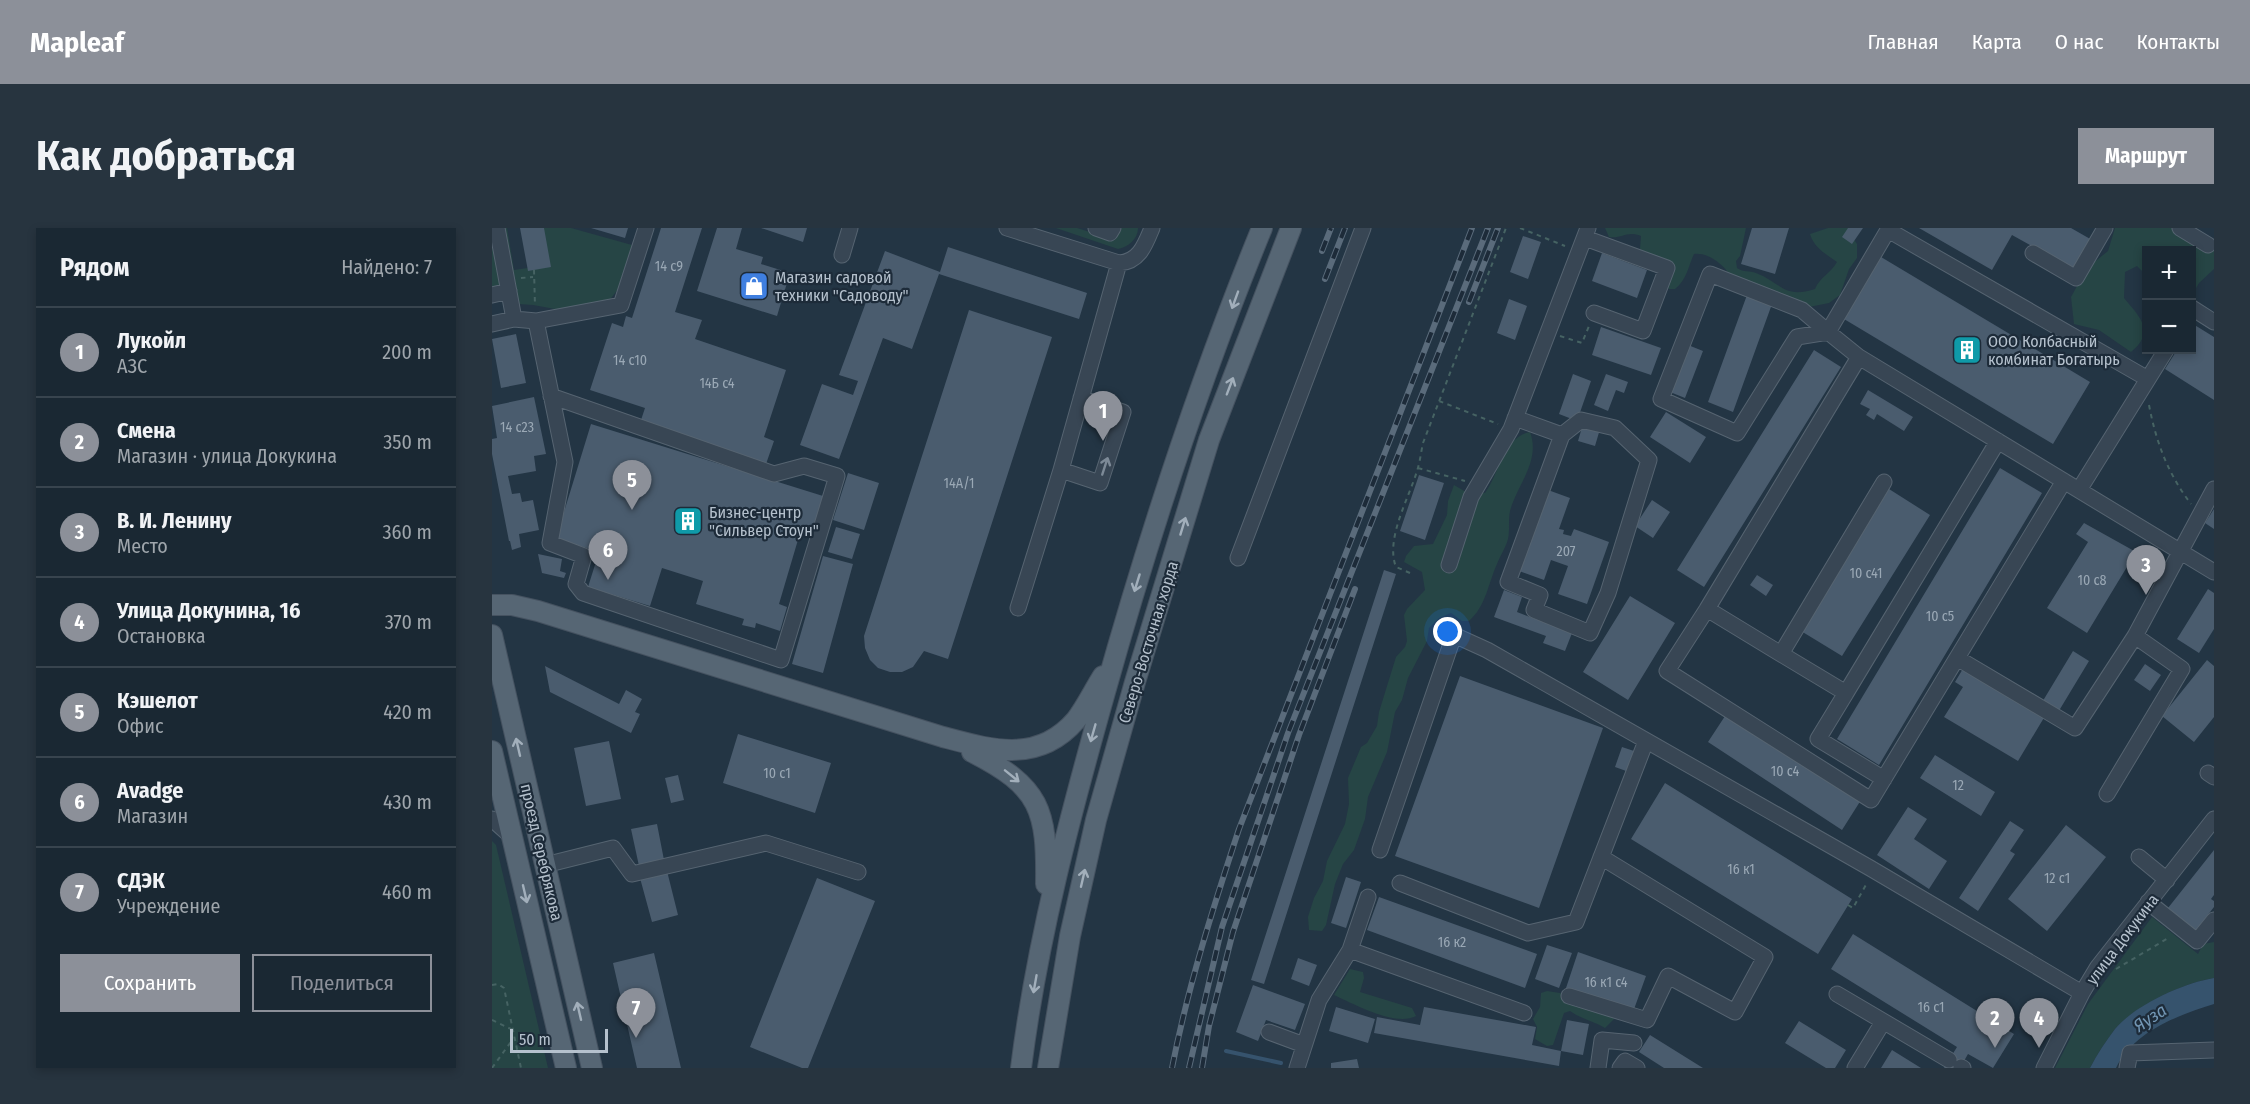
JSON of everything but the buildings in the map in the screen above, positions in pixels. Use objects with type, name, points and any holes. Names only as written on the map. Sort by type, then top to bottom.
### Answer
[{"type":"main road","name":"Северо-Восточная хорда","points":[[1048,1068],[1070,936],[1096,820],[1135,682],[1209,440],[1291,228]]},
{"type":"main road","name":"Северо-Восточная хорда","points":[[1021,1068],[1045,926],[1071,813],[1115,656],[1173,466],[1259,237]]},
{"type":"main road","points":[[492,604],[512,605],[538,611],[990,750],[1027,749],[1060,735],[1077,719],[1115,656]]},
{"type":"main road","name":"проезд Серебрякова","points":[[492,635],[592,1068]]},
{"type":"main road","points":[[943,737],[1003,769],[1033,798],[1042,817],[1047,842],[1045,926]]},
{"type":"main road","name":"проезд Серебрякова","points":[[492,751],[566,1068]]},
{"type":"street","points":[[496,228],[514,319]]},
{"type":"street","points":[[492,324],[514,319],[536,321],[621,305],[646,228]]},
{"type":"street","points":[[842,255],[850,228]]},
{"type":"street","points":[[1007,228],[1119,263],[1127,263],[1140,253],[1152,228]]},
{"type":"street","points":[[1096,228],[1110,233],[1113,228]]},
{"type":"street","points":[[1238,558],[1363,228]]},
{"type":"street","points":[[2033,252],[2076,278],[2105,228]]},
{"type":"street","points":[[2180,228],[2208,245]]},
{"type":"street","points":[[1828,332],[1889,229],[2148,380]]},
{"type":"street","points":[[1449,565],[1471,497],[1515,418],[1587,233],[1666,268],[1643,331],[1594,313]]},
{"type":"street","points":[[1018,608],[1061,470],[1119,263]]},
{"type":"street","points":[[1828,332],[1797,337],[1737,433],[1661,399],[1710,274],[1802,310],[1859,357],[2214,572]]},
{"type":"street","points":[[492,295],[509,291]]},
{"type":"street","points":[[2196,311],[2214,322]]},
{"type":"street","points":[[536,321],[565,462],[550,543],[584,556],[576,584],[583,593],[781,660],[837,476],[804,466],[774,474],[552,396]]},
{"type":"street","points":[[2079,490],[2164,354]]},
{"type":"street","points":[[1859,357],[1667,671],[1871,800],[2064,481]]},
{"type":"street","points":[[1061,470],[1100,483],[1123,412],[1081,398]]},
{"type":"street","points":[[1515,418],[1562,435]]},
{"type":"street","points":[[1581,420],[1615,428],[1648,460],[1608,593],[1590,633],[1534,610],[1540,595],[1508,582],[1562,435],[1581,420]]},
{"type":"street","points":[[1884,779],[1818,739],[1998,441]]},
{"type":"street","points":[[1781,654],[1884,482]]},
{"type":"street","points":[[1957,658],[2075,728],[2135,636],[2214,489]]},
{"type":"street","points":[[1707,609],[1846,693]]},
{"type":"street","points":[[1380,850],[1454,635],[1487,650],[1870,867],[2082,993]]},
{"type":"street","points":[[2107,794],[2182,669],[2135,636]]},
{"type":"street","points":[[1400,883],[1528,933],[1576,922],[1646,741]]},
{"type":"street","points":[[492,819],[512,837]]},
{"type":"street","name":"улица Докукина","points":[[2044,1068],[2097,968],[2214,819]]},
{"type":"street","points":[[545,865],[613,848],[632,874],[766,843],[858,872]]},
{"type":"street","points":[[1569,996],[1647,1020],[1668,975],[1735,1012],[1765,957],[1601,857]]},
{"type":"street","points":[[2139,857],[2167,880]]},
{"type":"street","points":[[1297,1068],[1319,1000],[1350,950],[1368,897]]},
{"type":"street","points":[[2148,902],[2197,941],[2214,920]]},
{"type":"street","points":[[1350,950],[1524,1013]]},
{"type":"street","points":[[1837,994],[1958,1065]]},
{"type":"street","points":[[1855,1068],[1883,1022]]},
{"type":"street","points":[[1269,1032],[1304,1045]]},
{"type":"street","points":[[1598,1068],[1602,1040],[1634,1043]]},
{"type":"street","points":[[2127,1068],[2130,1053],[2214,1050]]},
{"type":"street","points":[[1620,1068],[1625,1061],[1637,1068]]},
{"type":"path","points":[[1410,573],[1396,567],[1392,556],[1393,541],[1418,468],[1423,443],[1506,228]]},
{"type":"path","points":[[1520,228],[1553,241]]},
{"type":"path","points":[[534,270],[536,321]]},
{"type":"path","points":[[1570,339],[1582,343],[1594,313]]},
{"type":"path","points":[[2148,380],[2152,420],[2160,451],[2170,474],[2200,516]]},
{"type":"path","points":[[1439,401],[1490,420]]},
{"type":"path","points":[[1418,468],[1478,485]]},
{"type":"path","points":[[2115,969],[2183,930]]},
{"type":"path","points":[[492,985],[498,984],[504,988],[521,1068]]},
{"type":"path","points":[[492,1020],[513,1030]]},
{"type":"path","points":[[492,1068],[514,1037]]},
{"type":"green space","points":[[492,228],[507,228],[514,270],[548,265],[543,228],[571,228],[632,245],[623,283],[608,302],[566,311],[505,303],[492,287]]},
{"type":"green space","points":[[1056,228],[1077,228],[1115,240],[1122,228],[1138,228],[1132,242],[1118,249]]},
{"type":"green space","points":[[1605,228],[1746,228],[1740,256],[1736,261],[1737,268],[1756,273],[1789,291],[1796,292],[1815,289],[1837,262],[1817,247],[1810,234],[1828,228],[1851,228],[1857,244],[1857,258],[1849,269],[1840,295],[1829,303],[1809,307],[1732,279],[1726,269],[1716,261],[1700,254],[1694,254],[1685,277],[1679,285],[1675,289],[1669,289],[1640,249],[1641,236],[1628,234],[1609,237]]},
{"type":"green space","points":[[2115,228],[2174,228],[2205,248],[2214,251],[2214,269],[2196,288],[2196,246],[2142,246],[2142,271],[2137,266],[2125,272],[2124,298],[2142,323],[2142,340],[2131,352],[2099,330],[2074,324],[2071,297],[2087,268],[2108,251]]},
{"type":"green space","points":[[1530,432],[1533,443],[1530,463],[1513,501],[1508,539],[1483,602],[1469,621],[1462,621],[1451,613],[1439,618],[1429,628],[1427,641],[1408,678],[1402,700],[1395,712],[1387,752],[1368,797],[1365,819],[1354,850],[1343,864],[1335,884],[1326,925],[1322,931],[1309,930],[1308,917],[1314,898],[1323,881],[1327,861],[1345,824],[1349,804],[1348,778],[1361,747],[1367,743],[1377,726],[1396,657],[1405,647],[1407,641],[1404,615],[1425,590],[1422,572],[1404,562],[1406,556],[1414,546],[1433,544],[1447,515],[1448,501],[1454,485],[1466,492],[1485,493],[1508,449],[1521,435]]},
{"type":"green space","points":[[492,841],[496,845],[548,1068],[492,1068]]},
{"type":"green space","points":[[2152,917],[2198,954],[2203,944],[2214,942],[2214,978],[2161,996],[2135,1012],[2115,1029],[2090,1068],[2055,1068],[2088,1004]]},
{"type":"green space","points":[[1350,969],[1363,972],[1364,978],[1360,992],[1412,1008],[1416,1016],[1407,1019],[1386,1017],[1334,995]]},
{"type":"green space","points":[[1547,991],[1560,993],[1611,1013],[1614,1019],[1605,1028],[1570,1011],[1564,1013],[1553,1045],[1547,1046],[1535,1039],[1537,1027],[1533,1019],[1540,1007],[1541,993]]},
{"type":"water","name":"Яуза","points":[[2214,978],[2214,1004],[2172,1020],[2145,1035],[2133,1044],[2116,1068],[2090,1068],[2115,1029],[2135,1012],[2160,996]]},
{"type":"waterway","points":[[1226,1051],[1281,1063]]},
{"type":"railway","points":[[1322,251],[1331,228]]},
{"type":"railway","points":[[1325,279],[1345,228]]},
{"type":"railway","points":[[1172,1068],[1193,977],[1239,829],[1472,228]]},
{"type":"railway","points":[[1189,1068],[1222,927],[1288,733],[1488,228]]},
{"type":"railway","points":[[1469,302],[1498,228]]},
{"type":"railway","points":[[1202,1068],[1209,1026],[1233,932],[1299,735],[1355,589]]},
{"type":"place","name":"Магазин садовой техники \"Садоводу\"","points":[[754,286]]},
{"type":"place","name":"ООО Колбасный комбинат Богатырь","points":[[1967,350]]},
{"type":"place","name":"Лукойл","points":[[1103,441]]},
{"type":"place","name":"Кэшелот","points":[[632,510]]},
{"type":"place","name":"Бизнес-центр \"Сильвер Стоун\"","points":[[688,521]]},
{"type":"place","name":"Avadge","points":[[608,580]]},
{"type":"place","name":"В. И. Ленину","points":[[2146,595]]},
{"type":"place","name":"СДЭК","points":[[636,1038]]},
{"type":"place","name":"Смена","points":[[1995,1048]]},
{"type":"place","name":"Улица Докунина, 16","points":[[2039,1048]]}]
